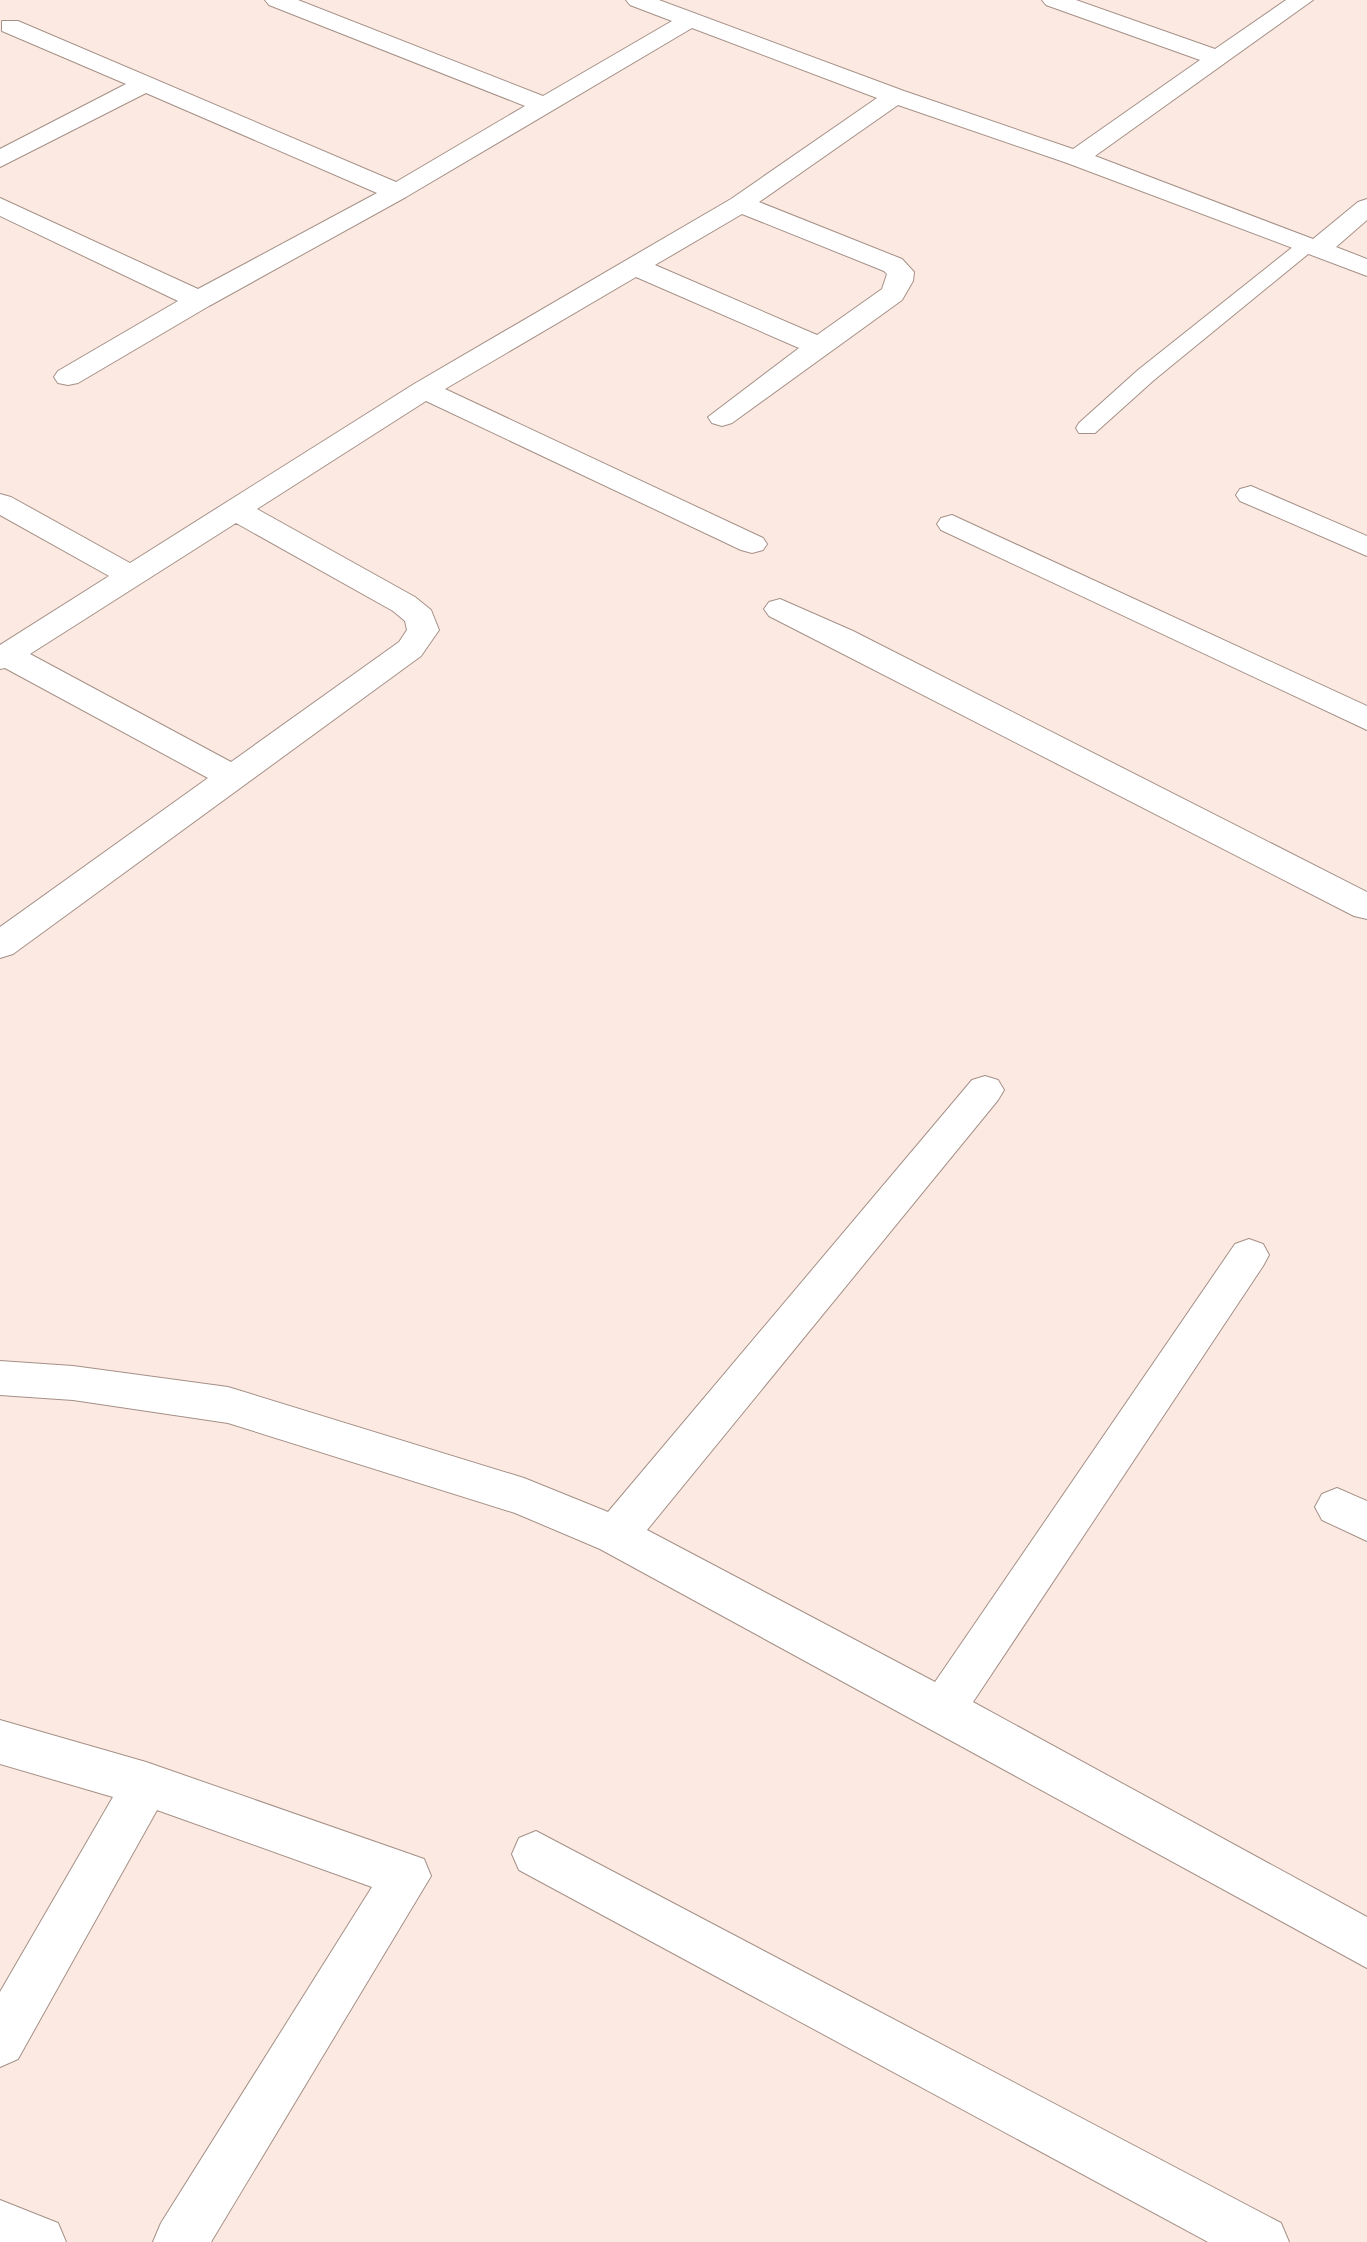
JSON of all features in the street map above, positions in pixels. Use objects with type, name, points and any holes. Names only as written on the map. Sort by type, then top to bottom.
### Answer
[{"type":"street","points":[[276,0],[546,106]]},
{"type":"street","points":[[638,0],[895,96],[1076,158],[1367,268]]},
{"type":"street","points":[[1054,0],[1217,58]]},
{"type":"street","points":[[1076,158],[1301,0]]},
{"type":"street","points":[[68,377],[199,300],[397,192],[690,20]]},
{"type":"street","points":[[10,26],[397,192]]},
{"type":"street","points":[[0,159],[145,85]]},
{"type":"street","points":[[233,777],[3,657],[424,390],[740,204],[895,96]]},
{"type":"street","points":[[722,417],[892,294],[900,281],[901,272],[893,265],[740,204]]},
{"type":"street","points":[[0,206],[199,300]]},
{"type":"street","points":[[1311,248],[1367,207]]},
{"type":"street","points":[[636,267],[820,346]]},
{"type":"street","points":[[424,390],[752,544]]},
{"type":"street","points":[[1251,495],[1367,547]]},
{"type":"street","points":[[0,503],[130,575]]},
{"type":"street","points":[[0,945],[410,649],[423,631],[420,617],[404,604],[234,509]]},
{"type":"street","points":[[952,524],[1367,719]]},
{"type":"street","points":[[779,609],[842,638],[1367,907]]},
{"type":"street","points":[[616,1535],[985,1090]]},
{"type":"street","points":[[942,1710],[1249,1255]]},
{"type":"street","points":[[0,1378],[73,1383],[228,1405],[524,1497],[616,1535],[942,1710],[1367,1944]]},
{"type":"street","points":[[0,1742],[146,1784],[407,1876],[180,2242]]},
{"type":"street","points":[[0,2041],[146,1784]]},
{"type":"street","points":[[536,1854],[1262,2242]]},
{"type":"street","points":[[0,2227],[39,2242]]},
{"type":"lane","points":[[1087,429],[1146,375],[1311,248]]}]
